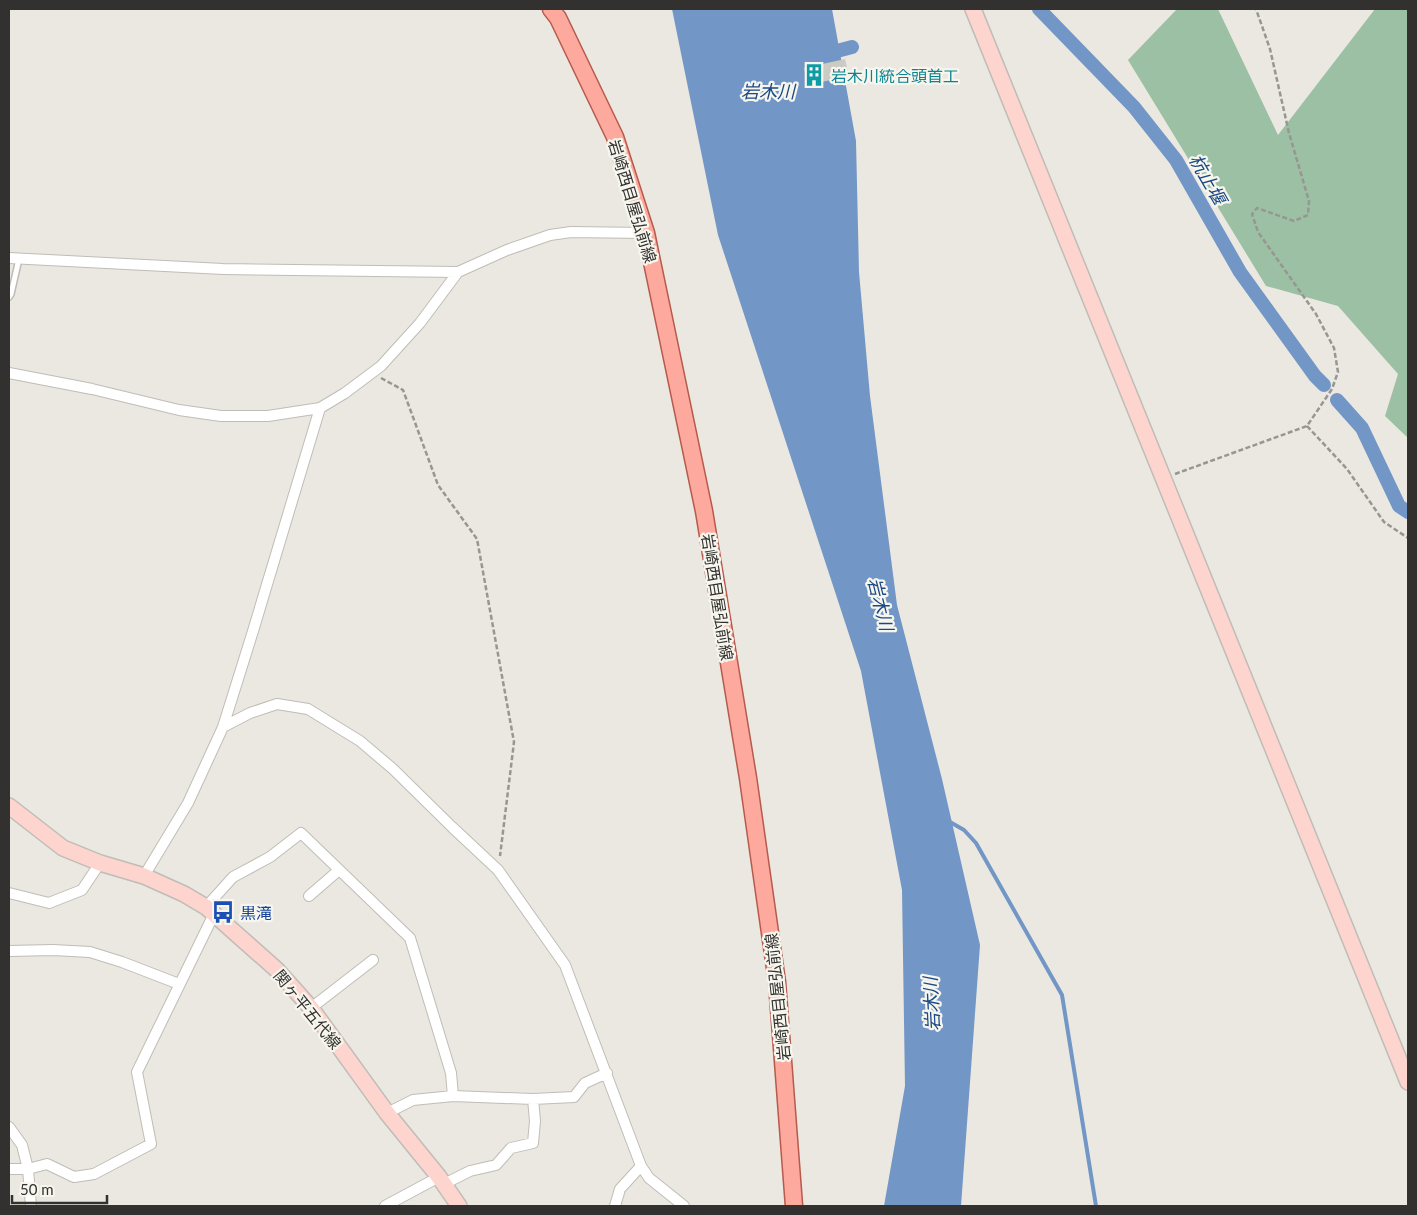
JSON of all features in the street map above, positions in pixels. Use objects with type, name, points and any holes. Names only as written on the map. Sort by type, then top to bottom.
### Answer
[{"type":"main road","name":"岩崎西目屋弘前線","points":[[552,9],[615,137],[646,233],[704,511],[748,778],[777,982],[794,1206]]},
{"type":"street","points":[[974,9],[1408,1082]]},
{"type":"street","points":[[14,258],[222,269],[458,272],[507,250],[550,235],[571,232],[646,233]]},
{"type":"street","points":[[9,373],[179,410],[221,416],[268,416],[320,408],[346,393],[381,366],[420,323],[458,272]]},
{"type":"street","points":[[144,876],[188,803],[223,727],[320,408]]},
{"type":"street","points":[[223,727],[250,713],[277,704],[308,709],[360,741],[393,769],[498,870],[565,965],[641,1166],[649,1178],[684,1206]]},
{"type":"street","name":"関ヶ平五代線","points":[[9,806],[63,848],[100,863],[144,876],[184,894],[210,911],[277,970],[311,1008],[387,1113],[459,1206]]},
{"type":"street","points":[[9,1169],[28,1169],[47,1164],[74,1177],[94,1174],[151,1144],[137,1072],[179,984],[210,911],[233,877],[270,857],[301,833],[410,938],[451,1073],[453,1096]]},
{"type":"street","points":[[9,893],[49,903],[82,890],[100,863]]},
{"type":"street","points":[[309,896],[339,870]]},
{"type":"street","points":[[9,951],[53,950],[90,952],[179,984]]},
{"type":"street","points":[[311,1008],[373,960]]},
{"type":"street","points":[[387,1113],[412,1100],[453,1096],[534,1099],[574,1097],[585,1084],[607,1073]]},
{"type":"street","points":[[385,1206],[441,1181],[470,1171],[496,1165],[511,1148],[533,1143],[534,1099]]},
{"type":"street","points":[[9,1127],[22,1145],[28,1169],[31,1206]]},
{"type":"street","points":[[615,1206],[620,1189],[641,1166]]},
{"type":"lane","points":[[9,297],[11,294],[14,258]]},
{"type":"path","points":[[1164,478],[1307,426],[1332,389],[1338,372],[1334,348],[1316,314],[1258,232],[1252,214],[1257,208],[1294,221],[1308,215],[1309,201],[1289,133],[1270,49],[1256,9]]},
{"type":"path","points":[[372,373],[403,390],[438,485],[476,539],[514,742],[498,870]]},
{"type":"path","points":[[1307,426],[1347,469],[1384,522],[1408,538]]},
{"type":"green space","points":[[1177,9],[1218,9],[1278,135],[1375,9],[1408,9],[1408,438],[1385,416],[1398,374],[1338,306],[1266,286],[1128,60]]},
{"type":"water","name":"岩木川","points":[[672,9],[832,9],[856,141],[859,272],[870,396],[897,605],[942,779],[980,945],[961,1206],[884,1206],[905,1086],[902,890],[861,671],[718,235]]},
{"type":"building","points":[[845,59],[849,76],[808,85],[804,68]]},
{"type":"waterway","name":"杭止堰","points":[[1039,9],[1134,107],[1176,160],[1240,272],[1315,376],[1324,385]]},
{"type":"waterway","points":[[822,55],[852,47]]},
{"type":"waterway","name":"杭止堰","points":[[1337,400],[1362,428],[1399,506],[1408,512]]},
{"type":"waterway","points":[[950,822],[964,830],[976,843],[1062,995],[1096,1206]]},
{"type":"place","name":"岩木川統合頭首工","points":[[814,75]]},
{"type":"place","name":"黒滝","points":[[223,912]]}]
